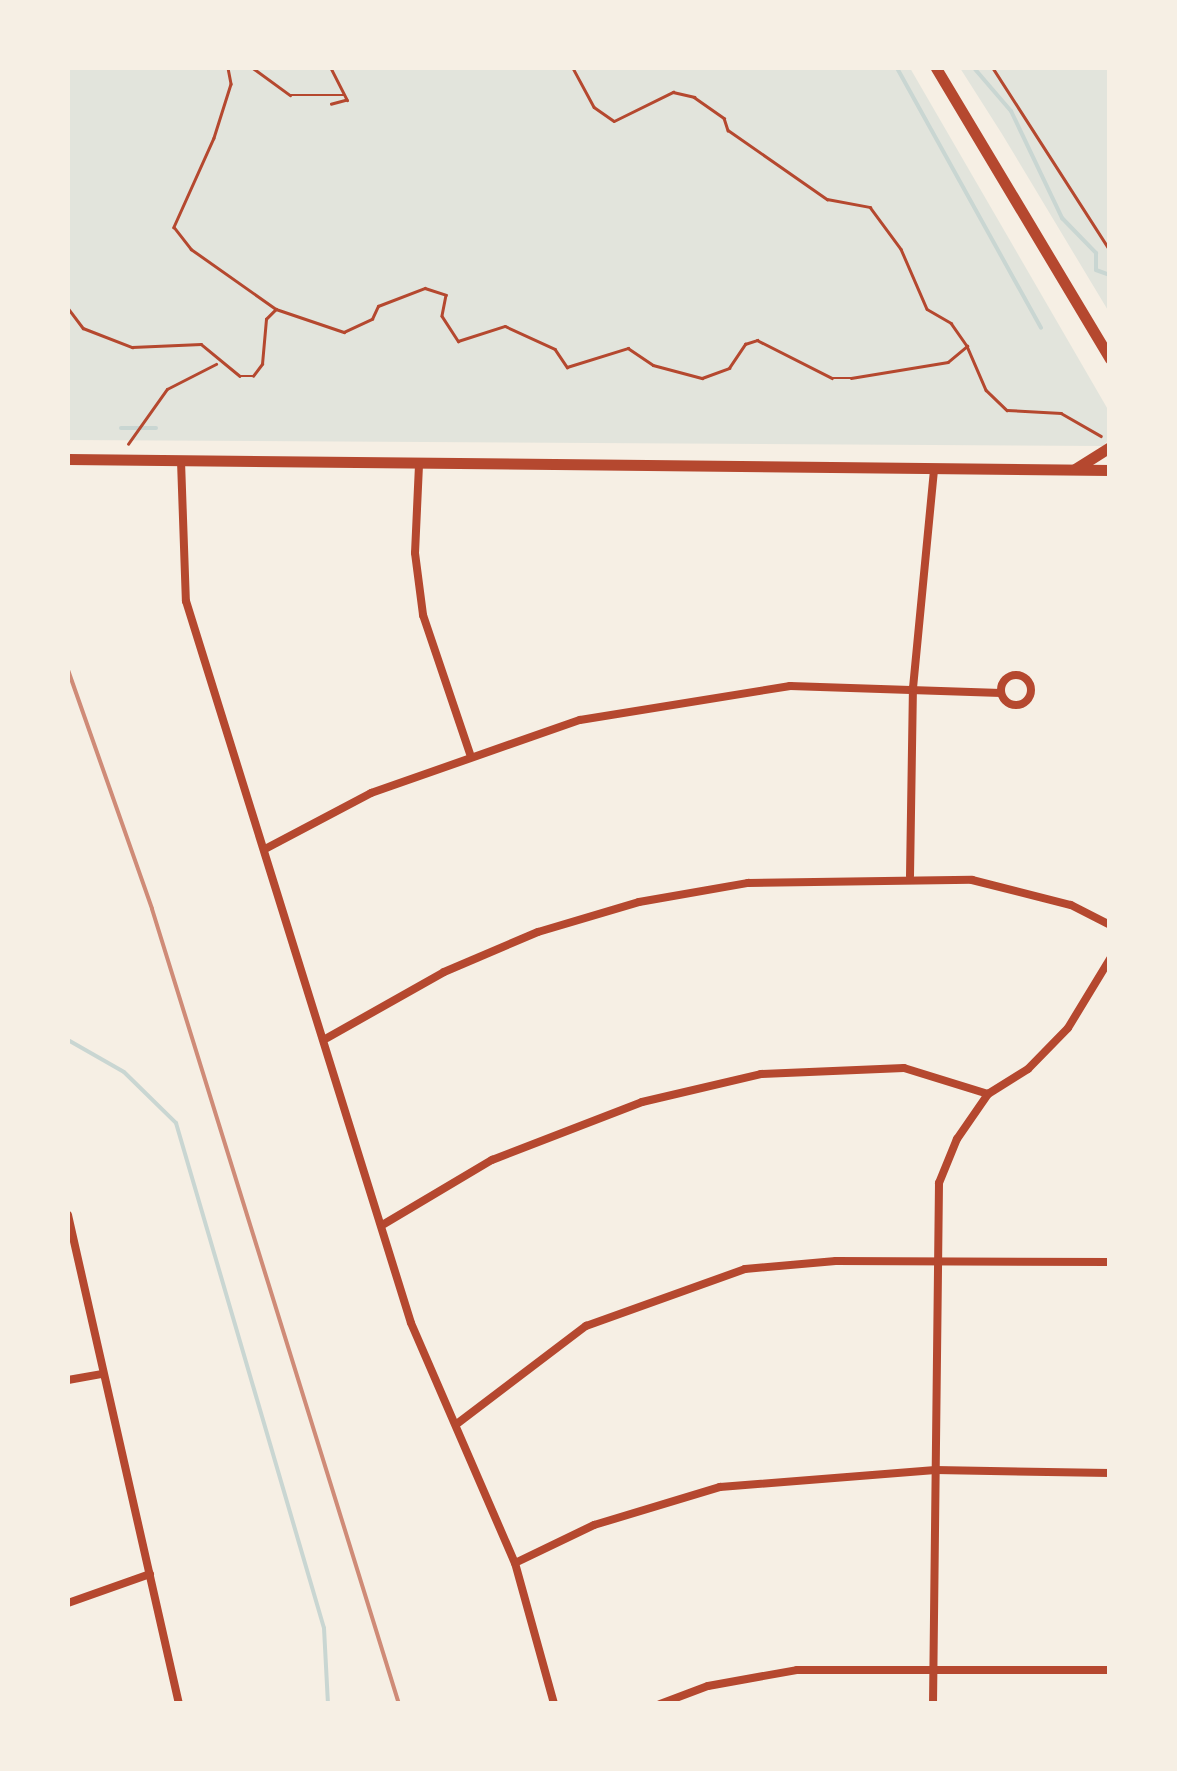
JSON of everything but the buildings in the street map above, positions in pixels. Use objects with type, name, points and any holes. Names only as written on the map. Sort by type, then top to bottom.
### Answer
[{"type":"main road","points":[[936,68],[1110,358]]},
{"type":"main road","points":[[1072,470],[1108,444]]},
{"type":"main road","points":[[68,459],[1110,470]]},
{"type":"street","points":[[181,461],[186,601],[327,1038],[411,1323],[458,1422],[515,1563],[554,1704]]},
{"type":"street","points":[[419,465],[415,553],[422,615],[470,754]]},
{"type":"street","points":[[910,876],[913,688],[934,469]]},
{"type":"street","points":[[265,849],[371,793],[470,754],[668,702],[790,686],[913,688],[957,696],[1000,693],[1018,706],[1031,687],[1016,675],[1006,678],[1000,693]]},
{"type":"street","points":[[327,1038],[444,972],[538,932],[639,902],[748,883],[910,876],[1024,891],[1110,926]]},
{"type":"street","points":[[933,1704],[939,1182],[957,1139],[988,1094],[1028,1069],[1068,1028],[1110,958]]},
{"type":"street","points":[[384,1224],[492,1160],[642,1102],[761,1074],[904,1068],[988,1094]]},
{"type":"street","points":[[68,1215],[179,1704]]},
{"type":"street","points":[[458,1422],[586,1326],[666,1293],[745,1270],[936,1261],[1110,1262]]},
{"type":"street","points":[[68,1380],[102,1374]]},
{"type":"street","points":[[515,1563],[594,1524],[720,1487],[936,1470],[1110,1472]]},
{"type":"street","points":[[68,1603],[150,1574]]},
{"type":"street","points":[[660,1704],[708,1686],[797,1670],[1110,1670]]},
{"type":"path","points":[[228,68],[231,84],[214,138],[174,216],[191,249],[276,308],[344,332],[372,319],[378,306],[425,288],[446,296],[442,316],[458,340],[504,326],[555,349],[567,366],[628,348],[654,365],[702,378],[729,368],[745,344],[757,340],[832,378],[948,362],[967,346]]},
{"type":"path","points":[[253,68],[290,95],[344,95]]},
{"type":"path","points":[[331,68],[345,104],[332,104]]},
{"type":"path","points":[[573,68],[594,107],[614,121],[673,92],[694,98],[724,118],[728,130],[827,199],[870,207],[901,249],[926,308],[951,323],[967,346],[986,390],[1008,410],[1061,413],[1108,444]]},
{"type":"path","points":[[993,68],[1110,250]]},
{"type":"path","points":[[1110,96],[1110,114]]},
{"type":"path","points":[[68,308],[83,328],[114,340],[146,350],[167,342],[202,344],[217,363],[253,376],[265,354],[266,318],[276,308]]},
{"type":"path","points":[[128,444],[167,388],[217,363]]},
{"type":"shaded area","points":[[68,68],[910,68],[1110,413],[1109,438],[1104,446],[68,440]]},
{"type":"shaded area","points":[[960,68],[1109,68],[1109,312],[1002,134]]},
{"type":"waterway","points":[[897,68],[1041,328]]},
{"type":"waterway","points":[[974,68],[1011,111],[1062,218],[1096,253],[1096,270],[1110,275]]},
{"type":"waterway","points":[[121,428],[156,428]]},
{"type":"waterway","points":[[68,1040],[124,1072],[176,1123],[324,1628],[328,1704]]},
{"type":"railway","points":[[68,670],[152,909],[399,1704]]}]
